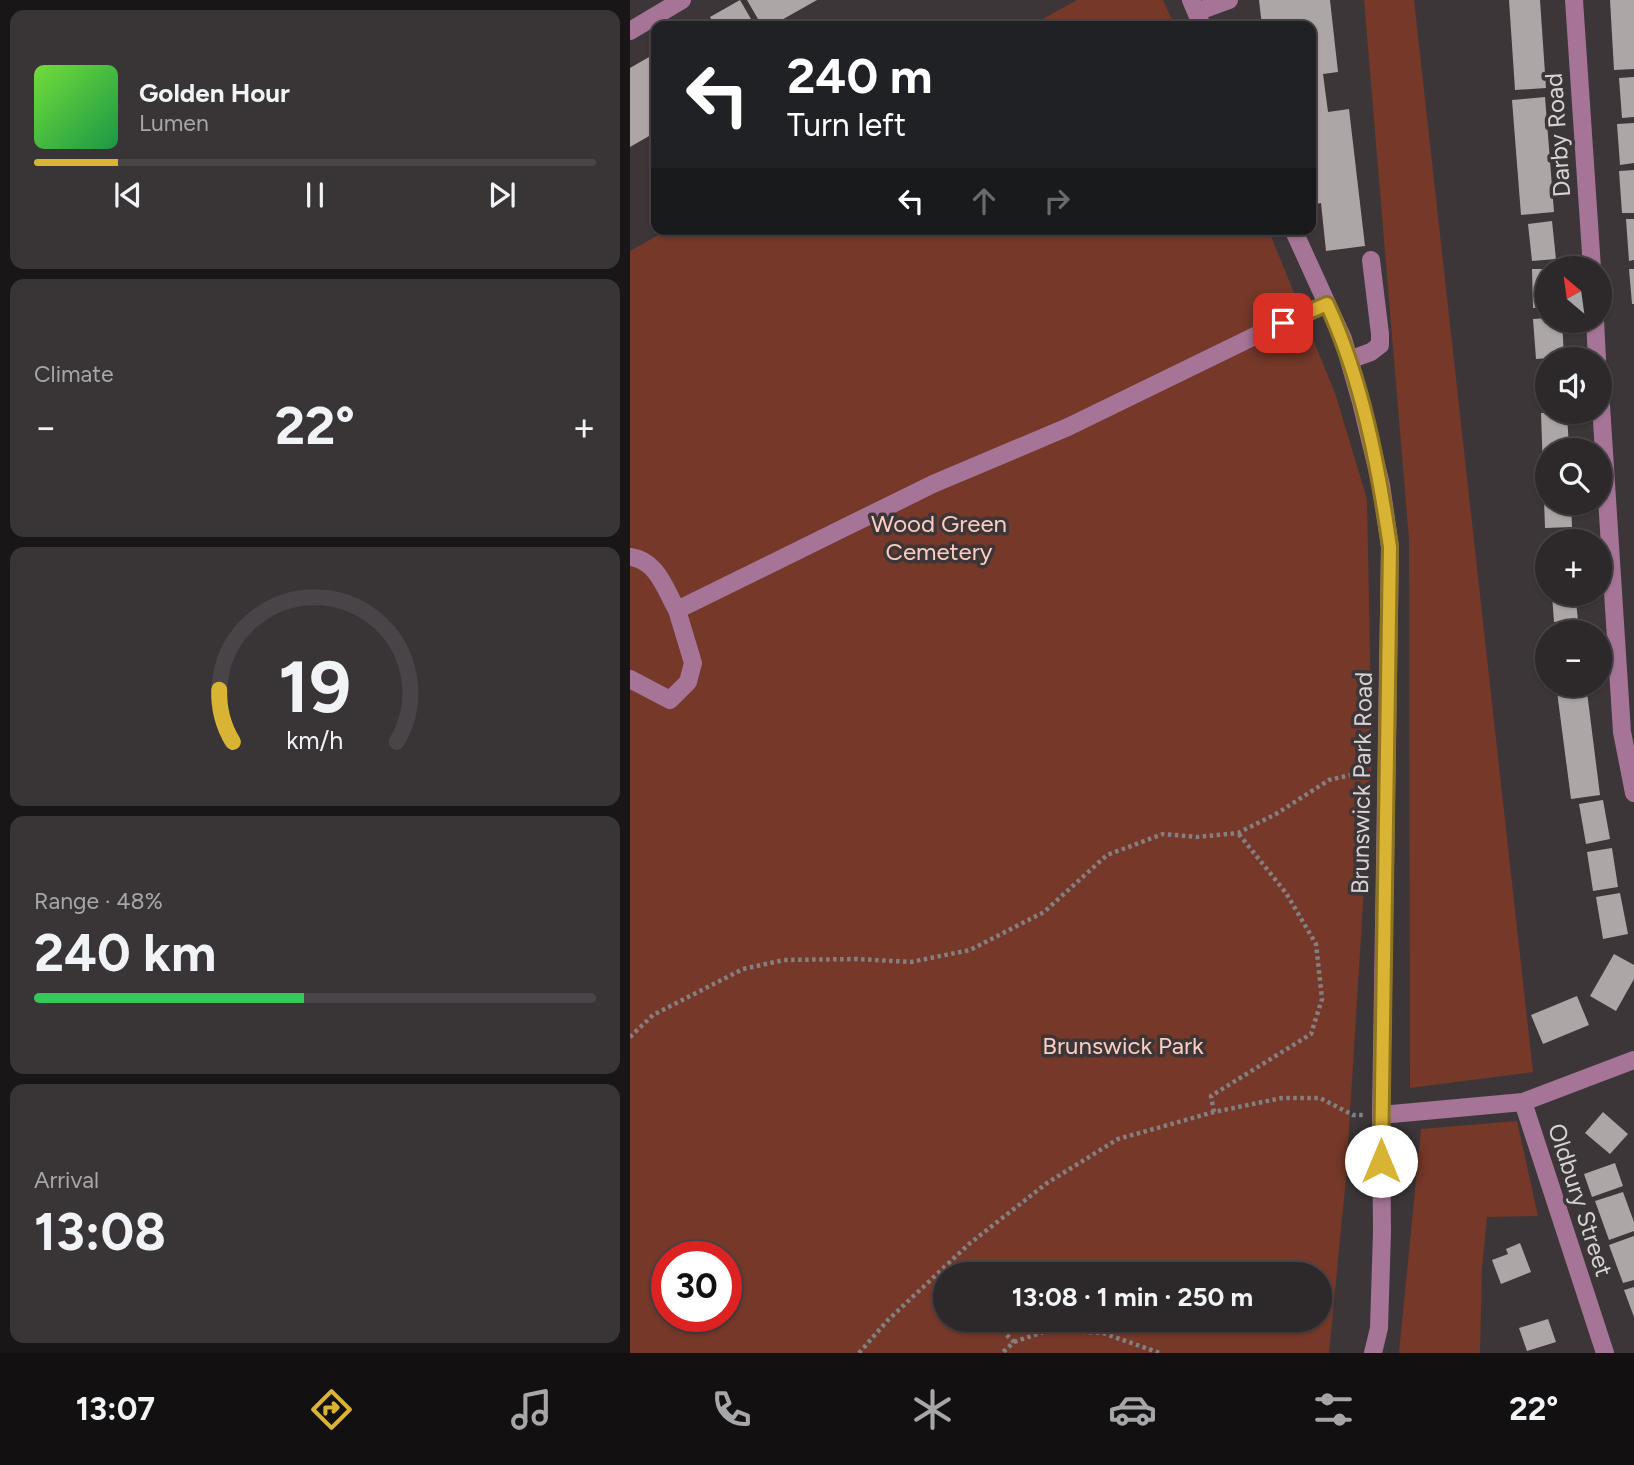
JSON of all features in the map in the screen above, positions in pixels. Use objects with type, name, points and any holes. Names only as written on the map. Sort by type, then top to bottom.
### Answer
[{"type":"street","points":[[630,31],[682,0]]},
{"type":"street","points":[[1196,13],[1229,0]]},
{"type":"street","name":"Darby Road","points":[[1574,0],[1591,256]]},
{"type":"street","name":"Brunswick Park Road","points":[[1296,235],[1343,339],[1381,485],[1390,547],[1380,1287],[1379,1328],[1373,1353]]},
{"type":"street","points":[[1349,360],[1371,352],[1380,345],[1371,260]]},
{"type":"street","points":[[677,610],[933,484],[1068,426],[1261,332],[1327,304]]},
{"type":"street","points":[[1603,424],[1634,793]]},
{"type":"street","points":[[630,557],[639,558],[655,570],[677,610],[693,663],[688,681],[670,700],[630,679]]},
{"type":"street","points":[[1381,1115],[1523,1102],[1634,1060]]},
{"type":"street","name":"Oldbury Street","points":[[1523,1102],[1605,1353]]},
{"type":"path","points":[[630,1037],[653,1015],[743,969],[784,960],[857,959],[911,962],[970,950],[1044,912],[1107,855],[1163,834],[1197,837],[1238,833],[1276,814],[1329,780],[1387,767]]},
{"type":"path","points":[[1214,1112],[1211,1096],[1311,1034],[1322,999],[1316,944],[1286,893],[1238,833]]},
{"type":"path","points":[[950,1262],[1046,1183],[1118,1139],[1214,1112],[1282,1098],[1320,1098],[1353,1115],[1381,1115]]},
{"type":"path","points":[[859,1353],[888,1320],[933,1278]]},
{"type":"path","points":[[1002,1353],[1014,1342],[1049,1330],[1103,1333],[1160,1353]]},
{"type":"path","points":[[1004,1332],[1014,1342]]},
{"type":"green space","points":[[1077,0],[1163,0],[1173,21],[1039,21]]},
{"type":"green space","points":[[1364,0],[1414,0],[1533,1072],[1410,1088],[1409,540]]},
{"type":"green space","points":[[658,235],[1270,235],[1335,393],[1367,499],[1372,759],[1346,1178],[1332,1322],[1332,1262],[933,1262],[933,1332],[1331,1332],[1329,1353],[630,1353],[630,251]]},
{"type":"green space","points":[[1517,1121],[1538,1216],[1487,1217],[1482,1269],[1480,1353],[1399,1353],[1421,1129]]},
{"type":"building","points":[[740,0],[752,21],[712,21],[710,17]]},
{"type":"building","points":[[747,0],[817,0],[780,21],[759,21]]},
{"type":"building","points":[[1259,0],[1330,0],[1338,72],[1323,74],[1328,112],[1349,109],[1365,246],[1326,251],[1321,203],[1316,204],[1316,21],[1261,21]]},
{"type":"building","points":[[1509,0],[1540,0],[1546,88],[1515,90]]},
{"type":"building","points":[[1610,0],[1634,0],[1634,69],[1614,70]]},
{"type":"building","points":[[651,56],[651,135],[630,147],[630,68]]},
{"type":"building","points":[[1634,77],[1634,117],[1622,118],[1619,78]]},
{"type":"building","points":[[1545,97],[1554,212],[1521,215],[1512,100]]},
{"type":"building","points":[[1634,123],[1634,163],[1620,165],[1617,124]]},
{"type":"building","points":[[1634,170],[1634,213],[1622,213],[1619,171]]},
{"type":"building","points":[[1626,219],[1634,219],[1634,260],[1629,261]]},
{"type":"building","points":[[1552,221],[1556,256],[1535,256],[1535,261],[1532,261],[1528,224]]},
{"type":"building","points":[[1532,269],[1535,269],[1535,308]]},
{"type":"building","points":[[1629,269],[1634,269],[1634,304],[1632,304]]},
{"type":"building","points":[[1533,319],[1535,333],[1563,333],[1563,347],[1535,347]]},
{"type":"building","points":[[1541,424],[1568,424],[1568,438],[1542,438]]},
{"type":"building","points":[[1545,515],[1572,515],[1572,527],[1545,528]]},
{"type":"building","points":[[1553,606],[1576,606],[1578,620],[1554,620]]},
{"type":"building","points":[[1558,697],[1588,697],[1600,795],[1571,799]]},
{"type":"building","points":[[1603,800],[1610,839],[1586,844],[1579,804]]},
{"type":"building","points":[[1612,848],[1618,887],[1593,891],[1587,852]]},
{"type":"building","points":[[1620,893],[1628,934],[1603,939],[1596,897]]},
{"type":"building","points":[[1614,954],[1634,965],[1634,979],[1616,1011],[1590,996]]},
{"type":"building","points":[[1577,996],[1589,1025],[1543,1044],[1531,1015]]},
{"type":"building","points":[[1603,1112],[1628,1134],[1610,1154],[1585,1133]]},
{"type":"building","points":[[1615,1163],[1623,1186],[1592,1197],[1584,1174]]},
{"type":"building","points":[[1623,1192],[1634,1222],[1634,1231],[1609,1240],[1595,1201]]},
{"type":"building","points":[[1634,1236],[1634,1280],[1623,1283],[1609,1245]]},
{"type":"building","points":[[1520,1243],[1531,1272],[1501,1284],[1492,1260],[1508,1254],[1506,1249]]},
{"type":"building","points":[[1634,1287],[1634,1317],[1624,1290]]},
{"type":"building","points":[[1548,1319],[1556,1342],[1527,1351],[1519,1328]]},
{"type":"route","points":[[1283,323],[1327,304],[1343,339],[1361,402],[1381,485],[1390,547],[1381,1161]]},
{"type":"park label","name":"Wood Green Cemetery","points":[[939,538]]},
{"type":"park label","name":"Brunswick Park","points":[[1123,1046]]}]
